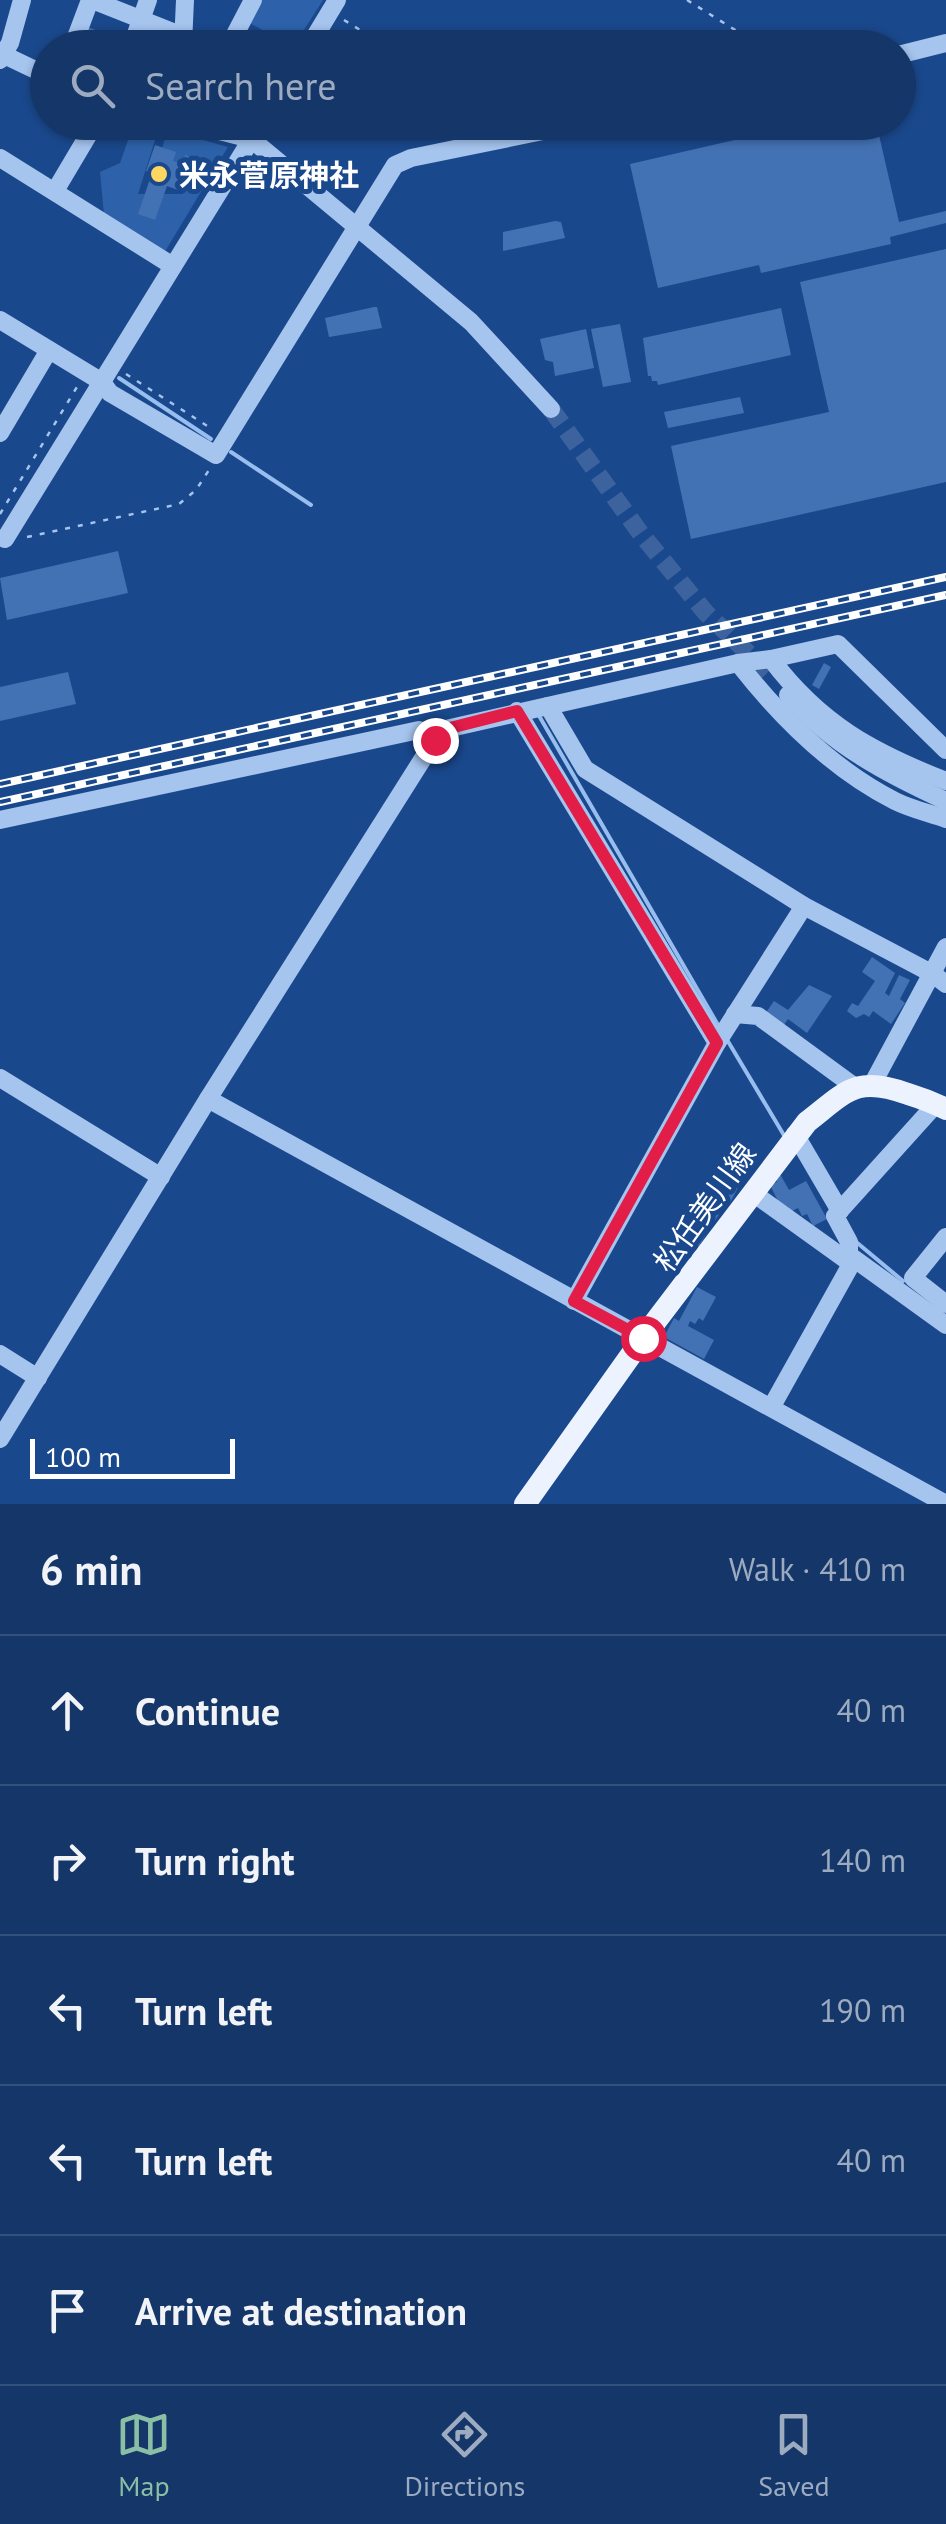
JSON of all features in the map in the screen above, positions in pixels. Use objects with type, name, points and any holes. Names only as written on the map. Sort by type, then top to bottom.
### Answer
[{"type":"main road","points":[[864,1085],[941,1107]]},
{"type":"main road","name":"松任美川線","points":[[525,1504],[790,1140],[838,1097],[864,1085]]},
{"type":"street","points":[[22,0],[1,55],[30,68]]},
{"type":"street","points":[[79,30],[91,0],[159,30]]},
{"type":"street","points":[[138,30],[148,0]]},
{"type":"street","points":[[184,30],[185,0]]},
{"type":"street","points":[[237,30],[253,0]]},
{"type":"street","points":[[319,30],[333,6]]},
{"type":"street","points":[[916,51],[946,44]]},
{"type":"street","points":[[55,191],[85,140]]},
{"type":"street","points":[[14,538],[100,373],[173,266],[250,140]]},
{"type":"street","points":[[266,140],[357,225],[471,322],[551,409]]},
{"type":"street","points":[[0,320],[48,350],[100,373],[110,393],[221,447],[395,166],[411,158],[498,140]]},
{"type":"street","points":[[0,158],[173,266]]},
{"type":"street","points":[[0,433],[48,350]]},
{"type":"street","points":[[0,1439],[208,1099],[435,740],[446,729],[738,663],[769,666],[838,644],[946,750]]},
{"type":"street","points":[[738,663],[778,710],[832,761],[898,802],[946,819]]},
{"type":"street","points":[[769,666],[850,736],[886,758],[946,782]]},
{"type":"street","points":[[769,666],[805,714],[882,772],[946,801]]},
{"type":"street","points":[[548,706],[585,769],[804,906],[940,979]]},
{"type":"street","points":[[517,711],[717,1043]]},
{"type":"street","points":[[0,820],[419,730],[435,740]]},
{"type":"street","points":[[574,1301],[717,1043],[804,906]]},
{"type":"street","points":[[735,1014],[758,1016],[864,1085],[940,979],[946,947]]},
{"type":"street","points":[[0,1078],[161,1176]]},
{"type":"street","points":[[208,1099],[946,1504]]},
{"type":"street","points":[[772,1406],[849,1268],[849,1242],[835,1216],[941,1107]]},
{"type":"street","points":[[790,1140],[840,1211]]},
{"type":"street","points":[[753,1193],[850,1258],[946,1304]]},
{"type":"street","points":[[908,1285],[946,1237]]},
{"type":"street","points":[[908,1285],[946,1325]]},
{"type":"street","points":[[0,1354],[38,1378]]},
{"type":"path","points":[[687,0],[735,30]]},
{"type":"path","points":[[333,6],[364,30]]},
{"type":"path","points":[[0,514],[100,373],[221,447],[205,479],[180,504],[14,538]]},
{"type":"shaded area","points":[[259,0],[323,0],[304,30],[262,30],[248,22]]},
{"type":"shaded area","points":[[128,140],[155,140],[138,194],[183,194],[191,172],[160,157],[164,140],[203,140],[228,147],[158,263],[105,225],[100,172],[120,163]]},
{"type":"building","points":[[735,140],[880,140],[899,222],[946,211],[946,223],[890,237],[891,244],[761,273],[759,265],[658,288],[630,164]]},
{"type":"building","points":[[155,145],[176,152],[173,161],[182,164],[185,155],[197,159],[191,178],[183,175],[178,190],[167,186],[155,220],[138,214],[152,173],[146,171]]},
{"type":"building","points":[[561,222],[565,238],[503,251],[503,232]]},
{"type":"building","points":[[946,249],[946,482],[691,539],[671,446],[829,412],[800,282]]},
{"type":"building","points":[[377,307],[382,328],[329,337],[325,318]]},
{"type":"building","points":[[781,308],[791,355],[658,385],[648,376],[643,338]]},
{"type":"building","points":[[620,324],[631,382],[603,387],[591,329]]},
{"type":"building","points":[[586,329],[594,368],[555,376],[553,362],[545,360],[540,339]]},
{"type":"building","points":[[740,397],[744,413],[668,428],[664,412]]},
{"type":"building","points":[[118,551],[128,593],[7,620],[0,578]]},
{"type":"building","points":[[824,663],[831,667],[819,689],[812,685]]},
{"type":"building","points":[[68,672],[76,704],[0,721],[0,687]]},
{"type":"building","points":[[872,957],[895,973],[885,993],[889,996],[899,975],[910,980],[900,999],[905,1003],[891,1024],[873,1011],[869,1017],[864,1014],[856,1018],[847,1011],[852,1003],[858,1006],[875,981],[862,972]]},
{"type":"building","points":[[809,985],[832,996],[807,1033],[788,1019],[781,1029],[763,1017],[774,1001],[788,1010]]},
{"type":"building","points":[[723,1162],[745,1174],[730,1203],[723,1199],[721,1202],[725,1205],[698,1247],[681,1238],[687,1226],[697,1232],[700,1227],[690,1222]]},
{"type":"building","points":[[780,1174],[789,1190],[806,1181],[827,1219],[813,1226],[807,1214],[802,1216],[798,1208],[790,1212],[787,1206],[782,1209],[770,1185],[777,1182],[775,1178]]},
{"type":"building","points":[[697,1287],[716,1297],[703,1321],[690,1321],[688,1326],[714,1340],[704,1359],[664,1337],[674,1318],[679,1321]]},
{"type":"waterway","points":[[119,378],[211,439]]},
{"type":"waterway","points":[[231,452],[311,505]]},
{"type":"waterway","points":[[538,714],[718,1025]]},
{"type":"waterway","points":[[726,1038],[785,1137]]},
{"type":"waterway","points":[[855,1241],[903,1281]]},
{"type":"tunnel","points":[[551,409],[641,534],[706,613],[768,672]]},
{"type":"railway","points":[[0,784],[946,577]]},
{"type":"railway","points":[[0,802],[946,595]]},
{"type":"place","name":"米永菅原神社","points":[[159,174]]},
{"type":"route","points":[[435,740],[446,729],[517,711],[717,1043],[574,1301],[643,1338]]}]
